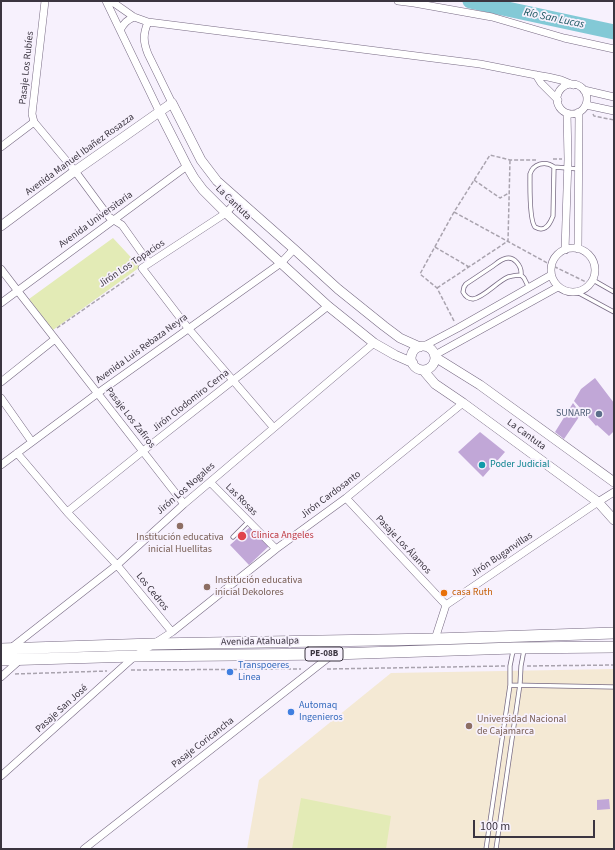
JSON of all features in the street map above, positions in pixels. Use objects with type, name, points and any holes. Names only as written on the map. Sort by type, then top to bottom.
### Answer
[{"type":"main road","name":"Avenida Atahualpa","points":[[6,648],[435,639],[614,633]]},
{"type":"main road","name":"Avenida Atahualpa","points":[[1,660],[614,647]]},
{"type":"street","name":"Pasaje Los Rubíes","points":[[34,122],[32,114],[44,1]]},
{"type":"street","name":"La Cantuta","points":[[106,1],[187,166],[203,190],[226,213],[328,306],[374,343],[413,364],[415,367],[423,370],[435,384],[598,502],[614,520]]},
{"type":"street","points":[[111,1],[134,18],[148,22],[480,64],[548,77],[577,86],[584,90],[614,98]]},
{"type":"street","points":[[398,1],[492,17],[564,38],[614,48]]},
{"type":"street","points":[[120,30],[127,20],[134,18]]},
{"type":"street","name":"La Cantuta","points":[[148,22],[144,32],[145,46],[148,54],[201,160],[217,181],[294,248],[338,289],[384,326],[400,338],[422,347],[430,348],[435,356],[480,385],[614,482]]},
{"type":"street","points":[[536,75],[541,83],[558,100]]},
{"type":"street","points":[[573,85],[565,87],[559,92],[558,100],[560,108],[567,113],[571,114],[579,112],[584,108],[587,97],[584,90]]},
{"type":"street","name":"Avenida Manuel Ibañez Rosazza","points":[[1,226],[75,171],[172,103]]},
{"type":"street","points":[[586,105],[614,111]]},
{"type":"street","points":[[578,249],[579,112]]},
{"type":"street","points":[[565,250],[568,159],[567,113]]},
{"type":"street","points":[[1,147],[34,122],[75,171],[109,217],[122,225],[149,263]]},
{"type":"street","name":"Avenida Universitaria","points":[[1,303],[113,219],[187,166]]},
{"type":"street","name":"Jirón Los Topacios","points":[[142,268],[226,213],[238,200]]},
{"type":"street","name":"Avenida Luis Rebaza Neyra","points":[[1,465],[188,328],[281,263],[294,248]]},
{"type":"street","points":[[574,248],[578,249],[586,253],[592,260],[595,270],[592,282],[582,291],[567,292],[555,283],[551,275],[552,265],[556,256],[565,250],[574,248]]},
{"type":"street","points":[[142,268],[188,328],[273,427]]},
{"type":"street","name":"Pasaje Los Zafiros","points":[[1,269],[184,504]]},
{"type":"street","points":[[413,364],[412,356],[416,349],[458,328],[551,275]]},
{"type":"street","points":[[423,370],[431,368],[435,361],[435,356],[558,286]]},
{"type":"street","name":"Jirón Clodomiro Cerna","points":[[67,512],[328,306]]},
{"type":"street","points":[[1,382],[55,339]]},
{"type":"street","name":"Jirón Los Nogales","points":[[6,648],[117,565],[184,504],[273,427],[374,343]]},
{"type":"street","points":[[1,398],[32,442]]},
{"type":"street","name":"Jirón Cardosanto","points":[[152,644],[172,632],[276,548],[346,498],[463,403]]},
{"type":"street","name":"Los Cedros","points":[[17,453],[67,512],[117,565],[172,632]]},
{"type":"street","name":"Las Rosas","points":[[210,482],[276,548]]},
{"type":"street","name":"Jirón Buganvillas","points":[[446,605],[614,492]]},
{"type":"street","name":"Pasaje Los Álamos","points":[[346,498],[446,605]]},
{"type":"street","points":[[435,639],[446,605]]},
{"type":"street","name":"Pasaje San José","points":[[1,776],[135,656],[152,644]]},
{"type":"street","name":"Pasaje Coricancha","points":[[84,849],[334,654]]},
{"type":"street","points":[[1,678],[20,660]]},
{"type":"lane","points":[[554,166],[553,216],[544,229],[539,229],[535,227],[532,219],[531,170],[539,164],[545,163],[554,166],[579,169]]},
{"type":"lane","points":[[521,275],[509,277],[473,299],[468,298],[463,292],[466,284],[503,259],[512,259],[516,261],[520,266],[522,272],[521,275],[530,288]]},
{"type":"lane","points":[[592,282],[614,292]]},
{"type":"lane","points":[[577,292],[614,312]]},
{"type":"lane","points":[[233,537],[249,521]]},
{"type":"lane","points":[[496,849],[520,684],[521,666],[519,648],[521,636]]},
{"type":"lane","points":[[486,849],[510,685],[510,666],[519,648],[521,636]]},
{"type":"lane","points":[[510,685],[614,687]]},
{"type":"path","points":[[458,328],[437,288],[420,274],[454,212],[490,155],[510,160],[539,160]]},
{"type":"path","points":[[553,160],[568,159]]},
{"type":"path","points":[[508,241],[510,160]]},
{"type":"path","points":[[474,180],[500,198],[509,193]]},
{"type":"path","points":[[454,212],[552,265],[592,282]]},
{"type":"path","points":[[437,288],[508,241]]},
{"type":"path","points":[[435,247],[469,267]]},
{"type":"path","name":"Jirón Los Topacios","points":[[50,333],[142,268]]},
{"type":"shaded area","name":"Universidad Nacional de Cajamarca","points":[[614,669],[614,849],[247,849],[259,780],[391,673]]},
{"type":"green space","points":[[113,238],[140,267],[53,330],[29,299]]},
{"type":"green space","points":[[301,798],[391,816],[386,849],[292,849]]},
{"type":"building","name":"SUNARP","points":[[595,378],[614,403],[614,431],[609,436],[597,425],[596,426],[574,401],[581,389]]},
{"type":"building","points":[[573,403],[581,414],[564,439],[555,432]]},
{"type":"building","name":"Poder Judicial","points":[[480,432],[505,452],[483,477],[458,452]]},
{"type":"building","name":"Clinica Angeles","points":[[250,527],[269,546],[249,565],[230,545]]},
{"type":"building","points":[[609,799],[610,809],[597,810],[597,800]]},
{"type":"waterway","name":"Río San Lucas","points":[[470,1],[614,32]]},
{"type":"place","name":"SUNARP","points":[[599,414]]},
{"type":"place","name":"Poder Judicial","points":[[482,465]]},
{"type":"place","name":"Institución educativa inicial Huellitas","points":[[180,526]]},
{"type":"place","name":"Clinica Angeles","points":[[242,536]]},
{"type":"place","name":"Institución educativa inicial Dekolores","points":[[207,587]]},
{"type":"place","name":"casa Ruth","points":[[444,593]]},
{"type":"place","name":"Transpoeres Linea","points":[[230,672]]},
{"type":"place","name":"Automaq Ingenieros","points":[[291,712]]},
{"type":"place","name":"Universidad Nacional de Cajamarca","points":[[469,726]]}]
